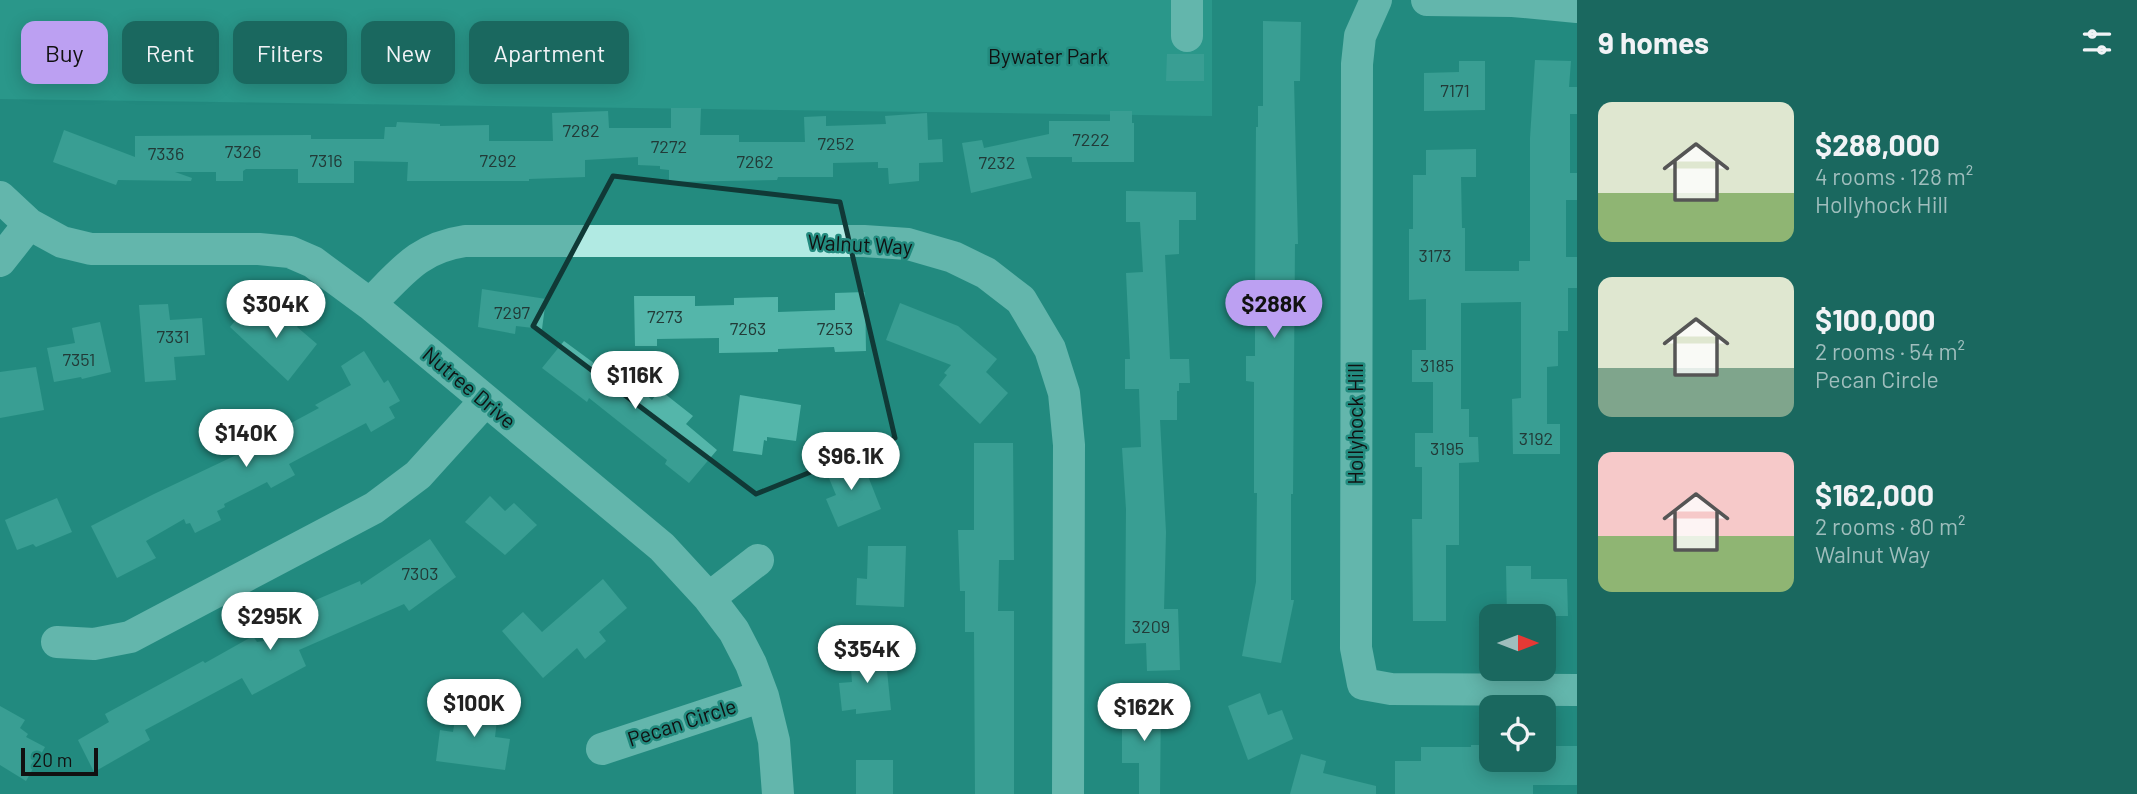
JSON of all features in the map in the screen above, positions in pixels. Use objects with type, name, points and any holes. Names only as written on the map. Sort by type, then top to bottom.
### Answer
[{"type":"street","points":[[1188,0],[1188,36]]},
{"type":"street","name":"Hollyhock Hill","points":[[1377,0],[1360,36],[1357,64],[1356,648],[1363,684],[1391,689],[1577,690]]},
{"type":"street","points":[[1426,0],[1513,1],[1577,7]]},
{"type":"street","name":"Nutree Drive","points":[[0,197],[29,224],[62,242],[90,249],[259,249],[290,252],[313,262],[370,304],[662,547],[709,598],[734,631],[763,696],[774,741],[778,794]]},
{"type":"street","points":[[0,261],[29,224]]},
{"type":"street","name":"Walnut Way","points":[[370,304],[409,265],[429,250],[465,241],[864,241],[908,244],[953,257],[986,273],[1021,300],[1050,349],[1064,393],[1069,446],[1068,794]]},
{"type":"street","points":[[57,642],[94,644],[130,637],[374,508],[418,475],[485,401]]},
{"type":"street","points":[[709,598],[758,560]]},
{"type":"street","name":"Pecan Circle","points":[[602,749],[763,696]]},
{"type":"highlighted area","points":[[613,176],[840,202],[895,438],[756,494],[533,326]]},
{"type":"green space","name":"Bywater Park","points":[[0,0],[1212,0],[1212,116],[0,99]]},
{"type":"building","points":[[1263,21],[1301,22],[1300,81],[1294,81],[1298,244],[1295,244],[1291,494],[1291,600],[1294,600],[1281,663],[1242,656],[1256,582],[1254,382],[1246,381],[1246,356],[1255,356],[1255,313],[1247,313],[1247,292],[1255,292],[1256,127],[1258,106],[1263,106]]},
{"type":"building","points":[[1167,54],[1204,54],[1204,81],[1166,81]]},
{"type":"building","points":[[1535,60],[1571,61],[1569,87],[1577,87],[1577,114],[1570,114],[1570,173],[1577,173],[1577,200],[1566,200],[1566,257],[1577,257],[1577,288],[1568,288],[1568,331],[1558,331],[1558,366],[1547,367],[1547,424],[1560,424],[1560,454],[1513,454],[1512,399],[1521,398],[1521,302],[1461,303],[1461,409],[1469,409],[1469,437],[1478,437],[1479,462],[1459,463],[1459,545],[1446,545],[1446,621],[1413,621],[1412,519],[1422,519],[1422,467],[1415,467],[1415,433],[1433,433],[1433,382],[1412,382],[1412,350],[1426,350],[1426,299],[1409,300],[1409,229],[1413,229],[1413,175],[1426,175],[1426,150],[1476,149],[1476,177],[1461,177],[1465,271],[1519,271],[1519,261],[1530,261],[1530,138]]},
{"type":"building","points":[[1459,61],[1485,61],[1485,110],[1424,111],[1424,73],[1459,72]]},
{"type":"building","points":[[671,108],[701,108],[700,135],[739,135],[739,142],[805,142],[804,117],[826,116],[826,126],[886,124],[885,116],[927,113],[928,140],[942,139],[943,162],[919,163],[919,181],[889,184],[888,168],[878,168],[878,162],[833,163],[833,177],[669,182],[669,170],[660,169],[660,166],[638,165],[638,157],[585,160],[585,177],[529,181],[407,181],[408,162],[354,161],[354,183],[298,183],[298,169],[246,169],[243,171],[243,181],[216,181],[216,172],[175,172],[192,178],[191,181],[118,180],[116,185],[53,162],[64,130],[135,157],[135,136],[311,135],[311,139],[384,139],[385,127],[396,127],[397,122],[440,126],[489,125],[489,141],[553,141],[552,113],[608,111],[609,128],[671,128]]},
{"type":"building","points":[[1110,111],[1132,111],[1134,162],[1072,162],[1072,157],[1026,157],[1032,178],[971,193],[962,143],[982,140],[984,148],[1049,134],[1049,121],[1110,121]]},
{"type":"building","points":[[1126,191],[1196,192],[1196,220],[1179,220],[1179,254],[1165,255],[1170,359],[1189,359],[1190,383],[1179,383],[1177,420],[1160,420],[1166,532],[1164,609],[1178,609],[1180,670],[1147,671],[1146,643],[1125,644],[1126,509],[1122,448],[1141,447],[1139,389],[1125,389],[1125,359],[1130,359],[1126,273],[1143,272],[1140,222],[1126,222]]},
{"type":"building","points":[[482,289],[546,299],[542,329],[516,326],[515,334],[478,327]]},
{"type":"building","points":[[865,292],[866,351],[835,352],[834,347],[719,353],[719,338],[657,339],[657,346],[635,346],[634,296],[695,296],[695,306],[734,305],[734,298],[778,297],[778,312],[835,310],[835,293]]},
{"type":"building","points":[[900,303],[958,326],[997,359],[986,372],[1008,393],[980,424],[939,385],[951,365],[886,340]]},
{"type":"building","points":[[168,304],[170,320],[202,318],[205,355],[174,357],[176,380],[145,382],[139,305]]},
{"type":"building","points":[[274,304],[299,324],[297,327],[317,344],[288,381],[230,327],[243,311],[258,324]]},
{"type":"building","points":[[100,322],[111,372],[54,382],[47,348],[75,343],[72,328]]},
{"type":"building","points":[[564,341],[636,394],[636,386],[652,400],[660,390],[693,416],[686,424],[717,450],[689,483],[665,464],[667,460],[589,398],[587,402],[542,368]]},
{"type":"building","points":[[364,351],[384,383],[388,380],[400,401],[389,407],[395,418],[371,432],[366,423],[289,464],[295,475],[271,488],[267,482],[224,504],[225,507],[217,511],[221,520],[195,533],[190,523],[186,524],[184,519],[146,541],[156,558],[117,578],[91,526],[249,449],[245,443],[265,432],[267,436],[319,408],[315,405],[351,385],[341,366]]},
{"type":"building","points":[[36,367],[44,410],[0,418],[0,372]]},
{"type":"building","points":[[740,395],[801,405],[796,441],[767,437],[762,455],[733,451]]},
{"type":"building","points":[[974,443],[1013,443],[1014,560],[999,560],[998,611],[1014,611],[1014,794],[975,794],[974,632],[965,632],[965,591],[960,591],[958,530],[974,530]]},
{"type":"building","points":[[860,456],[881,509],[838,527],[826,499],[836,495],[826,471]]},
{"type":"building","points":[[490,496],[505,511],[514,503],[537,525],[505,555],[465,522]]},
{"type":"building","points":[[57,498],[72,532],[36,547],[33,544],[17,550],[5,520]]},
{"type":"building","points":[[430,539],[456,577],[409,611],[404,604],[299,650],[306,666],[252,695],[242,678],[145,730],[150,740],[94,772],[78,740],[109,722],[105,714],[253,636],[257,642],[277,639],[310,619],[304,605],[360,581],[361,585]]},
{"type":"building","points":[[868,546],[906,546],[904,607],[856,605],[857,578],[867,579]]},
{"type":"building","points":[[1506,566],[1531,566],[1531,579],[1567,579],[1568,616],[1556,616],[1556,604],[1507,604]]},
{"type":"building","points":[[603,579],[627,608],[599,632],[606,641],[585,659],[577,648],[543,678],[502,631],[523,612],[542,632]]},
{"type":"building","points":[[885,651],[891,710],[856,714],[856,709],[842,711],[839,683],[852,682],[850,655]]},
{"type":"building","points":[[1260,693],[1268,715],[1282,710],[1293,739],[1248,760],[1228,706]]},
{"type":"building","points":[[1137,700],[1161,700],[1160,794],[1139,794],[1139,763],[1122,763],[1122,708],[1137,708]]},
{"type":"building","points":[[458,701],[494,706],[494,710],[498,711],[495,737],[510,739],[505,770],[436,761],[440,730],[453,732]]},
{"type":"building","points":[[0,706],[25,720],[20,728],[28,734],[26,737],[45,747],[26,781],[0,765]]},
{"type":"building","points":[[1479,745],[1479,772],[1556,772],[1556,746],[1577,746],[1577,785],[1533,785],[1533,794],[1395,794],[1395,761],[1421,761],[1421,747]]},
{"type":"building","points":[[1301,754],[1326,761],[1323,773],[1376,786],[1376,794],[1290,794]]},
{"type":"building","points":[[856,760],[893,760],[893,794],[856,794]]}]
